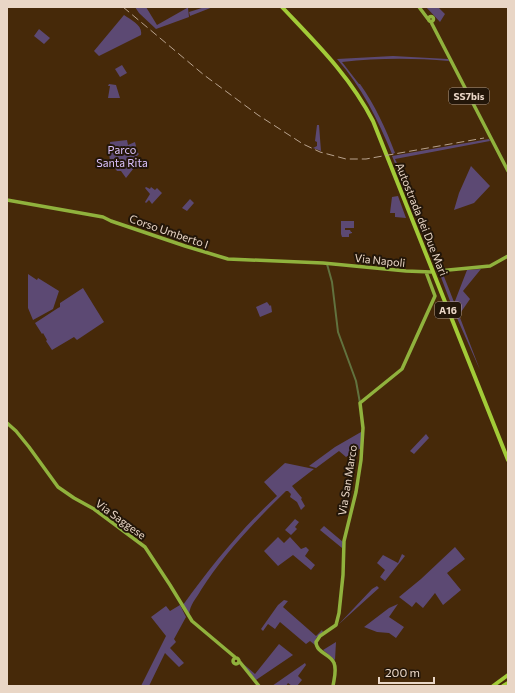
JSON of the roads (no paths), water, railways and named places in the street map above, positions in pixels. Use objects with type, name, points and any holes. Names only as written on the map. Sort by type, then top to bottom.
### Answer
[{"type":"highway","name":"Autostrada dei Due Mari","points":[[282,7],[330,55]]},
{"type":"highway","name":"Autostrada dei Due Mari","points":[[286,7],[336,62],[355,85],[368,106],[388,153],[508,460]]},
{"type":"highway","name":"Autostrada dei Due Mari","points":[[390,159],[508,454]]},
{"type":"highway","points":[[495,686],[508,677]]},
{"type":"highway","points":[[503,686],[507,685]]},
{"type":"main road","name":"SS7bis","points":[[420,7],[430,19],[508,171]]},
{"type":"main road","name":"Corso Umberto I","points":[[7,200],[103,217],[221,258],[327,263]]},
{"type":"main road","points":[[438,271],[490,266],[508,256]]},
{"type":"main road","name":"Via Napoli","points":[[327,263],[429,272],[435,296],[402,369],[360,404]]},
{"type":"main road","name":"Via San Marco","points":[[333,686],[335,664],[331,658],[318,648],[316,642],[320,636],[336,625],[339,613],[344,575],[344,541],[356,492],[362,450],[363,428],[360,404]]},
{"type":"main road","name":"Via Saggese","points":[[7,422],[28,445],[58,487],[65,493],[94,509],[145,547],[192,621],[242,665],[259,686]]},
{"type":"street","name":"Via San Marco","points":[[327,263],[332,282],[338,332],[356,381],[360,404]]},
{"type":"railway","points":[[123,7],[204,75],[258,115],[303,144],[320,152],[346,159],[366,159],[484,138]]},
{"type":"park label","name":"Parco Santa Rita","points":[[122,155]]}]
